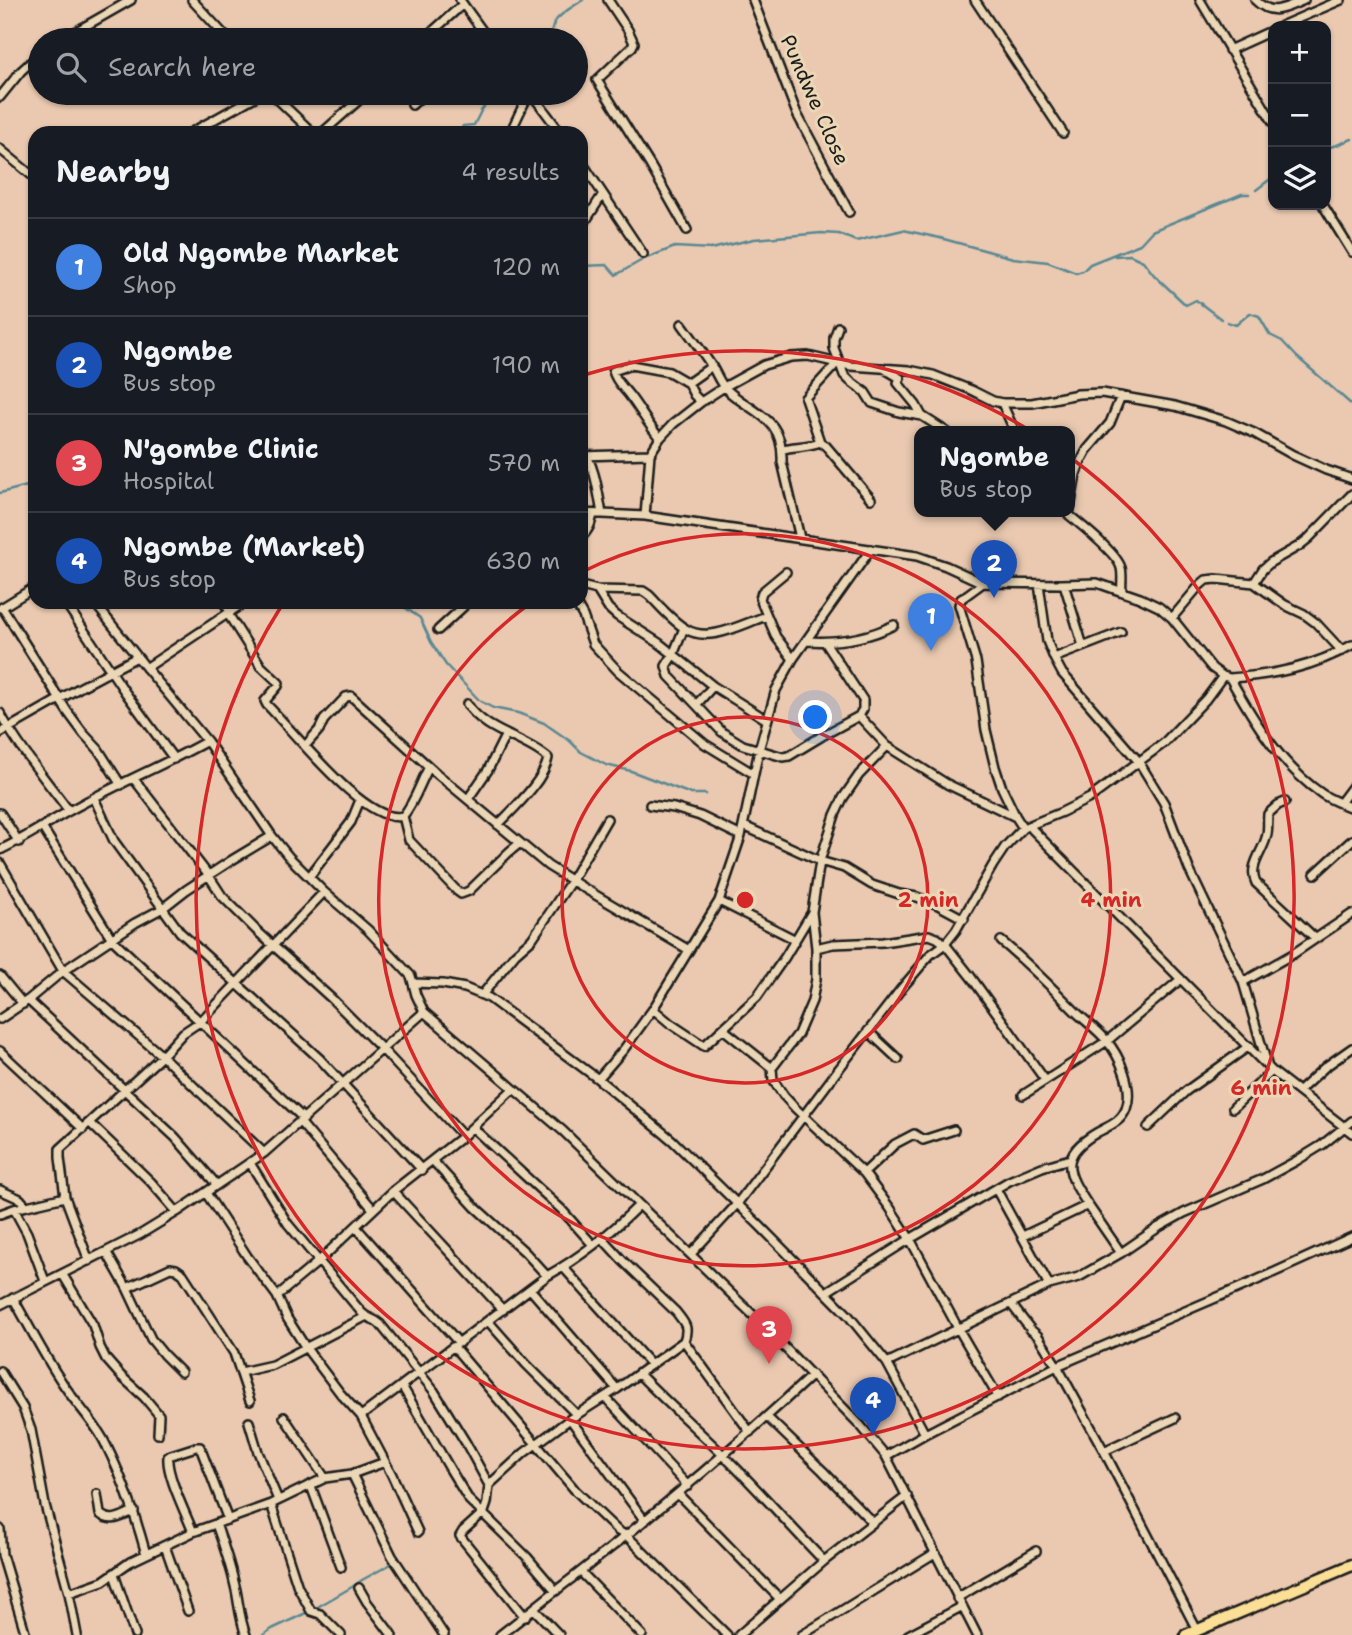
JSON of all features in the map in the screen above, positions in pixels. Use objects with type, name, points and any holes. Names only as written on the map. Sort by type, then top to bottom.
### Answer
[{"type":"main road","points":[[1186,1635],[1352,1565]]},
{"type":"street","points":[[82,28],[131,0]]},
{"type":"street","points":[[192,0],[218,28]]},
{"type":"street","points":[[608,0],[634,43],[597,80],[687,230]]},
{"type":"street","name":"Pundwe Close","points":[[753,0],[797,114],[849,212]]},
{"type":"street","points":[[975,0],[1063,133]]},
{"type":"street","points":[[1200,0],[1268,114]]},
{"type":"street","points":[[1255,0],[1266,9],[1276,10],[1304,0]]},
{"type":"street","points":[[1293,21],[1341,0]]},
{"type":"street","points":[[435,28],[461,2],[479,28]]},
{"type":"street","points":[[1229,50],[1268,32]]},
{"type":"street","points":[[0,97],[28,65]]},
{"type":"street","points":[[203,126],[240,105]]},
{"type":"street","points":[[284,105],[306,126]]},
{"type":"street","points":[[329,126],[352,105]]},
{"type":"street","points":[[514,126],[524,105]]},
{"type":"street","points":[[539,105],[556,126]]},
{"type":"street","points":[[0,149],[28,172]]},
{"type":"street","points":[[588,172],[643,254]]},
{"type":"street","points":[[588,217],[603,194]]},
{"type":"street","points":[[1326,210],[1352,252]]},
{"type":"street","points":[[682,324],[724,387],[771,424],[780,439],[783,449],[782,462],[800,538]]},
{"type":"street","points":[[838,327],[834,338],[838,362],[844,374],[865,392],[872,403],[922,416],[938,426]]},
{"type":"street","points":[[645,516],[650,453],[673,424],[724,387],[764,365],[791,357],[808,356],[851,366],[882,367],[933,375],[1002,403],[1032,403],[1078,394],[1102,393],[1174,406],[1226,421],[1293,455],[1352,479]]},
{"type":"street","points":[[838,362],[805,398],[820,442],[871,499]]},
{"type":"street","points":[[660,438],[629,394],[617,382],[613,371],[631,365],[669,372],[688,383],[701,402]]},
{"type":"street","points":[[688,383],[712,366]]},
{"type":"street","points":[[882,367],[900,379],[898,383],[922,416]]},
{"type":"street","points":[[1075,478],[1087,450],[1110,423],[1121,396]]},
{"type":"street","points":[[1002,403],[1012,426]]},
{"type":"street","points":[[783,449],[820,442]]},
{"type":"street","points":[[588,456],[650,453]]},
{"type":"street","points":[[588,465],[602,514]]},
{"type":"street","points":[[1254,583],[1271,562],[1309,538],[1352,494]]},
{"type":"street","points":[[588,514],[645,516],[917,556],[983,583],[1097,583],[1122,591],[1159,607],[1172,618],[1212,668],[1227,677],[1271,744],[1307,783],[1325,796],[1352,808]]},
{"type":"street","points":[[588,529],[593,514]]},
{"type":"street","points":[[1071,517],[1117,559],[1121,568],[1122,591]]},
{"type":"street","points":[[598,1079],[653,1009],[719,901],[744,826],[759,750],[776,690],[793,659],[871,549]]},
{"type":"street","points":[[786,572],[760,599],[776,637],[793,659]]},
{"type":"street","points":[[1172,618],[1206,580],[1254,583],[1316,623],[1342,651]]},
{"type":"street","points":[[983,583],[961,599],[958,605],[976,661],[986,730],[995,767],[1016,817],[1269,1068],[1352,1133]]},
{"type":"street","points":[[1039,584],[1047,641],[1062,673],[1139,762],[1164,803],[1189,869],[1243,982],[1269,1068]]},
{"type":"street","points":[[1064,584],[1083,646]]},
{"type":"street","points":[[588,588],[643,591],[684,628],[701,635],[767,616]]},
{"type":"street","points":[[597,590],[608,608],[617,616],[659,643],[713,686],[767,720]]},
{"type":"street","points":[[28,591],[1,608],[60,699],[84,734],[98,748],[121,785]]},
{"type":"street","points":[[70,609],[174,759]]},
{"type":"street","points":[[99,609],[207,741],[272,836],[309,877],[368,930],[411,976],[424,1012],[563,1131],[691,1254],[861,1426],[886,1456],[977,1635]]},
{"type":"street","points":[[227,609],[261,666],[279,683],[265,703],[320,763],[360,800],[382,814],[393,818],[403,816],[429,767]]},
{"type":"street","points":[[146,668],[235,609]]},
{"type":"street","points":[[438,630],[461,609]]},
{"type":"street","points":[[579,609],[593,644],[618,671],[705,744],[754,774]]},
{"type":"street","points":[[807,642],[869,636],[894,625]]},
{"type":"street","points":[[684,628],[666,666],[669,677],[722,732],[743,745],[783,757],[859,716],[863,709],[863,700],[825,642]]},
{"type":"street","points":[[1054,658],[1121,632]]},
{"type":"street","points":[[691,1254],[737,1204],[868,1031],[930,955],[945,944],[964,919],[1005,847],[1026,827],[1090,798],[1139,762],[1164,743],[1227,677],[1287,671],[1309,665],[1352,645]]},
{"type":"street","points":[[0,733],[137,657]]},
{"type":"street","points":[[697,704],[713,686]]},
{"type":"street","points":[[304,746],[319,730],[324,720],[346,697],[351,696],[429,767],[548,866],[689,950]]},
{"type":"street","points":[[467,704],[482,720],[546,755],[548,760],[527,793],[498,825]]},
{"type":"street","points":[[0,713],[37,770],[69,811]]},
{"type":"street","points":[[859,716],[887,746],[947,784],[1016,817]]},
{"type":"street","points":[[468,799],[488,770],[506,734]]},
{"type":"street","points":[[0,850],[19,842],[69,811],[207,741]]},
{"type":"street","points":[[887,746],[859,775],[843,797],[835,815],[820,862],[812,912],[816,948],[816,979],[812,1001],[798,1034],[772,1068],[773,1080],[804,1116],[864,1173],[890,1208],[998,1397]]},
{"type":"street","points":[[134,779],[222,896],[332,999],[463,1136]]},
{"type":"street","points":[[1340,803],[1352,787]]},
{"type":"street","points":[[94,798],[114,841],[180,932],[297,1037],[422,1170]]},
{"type":"street","points":[[309,877],[351,822],[360,800]]},
{"type":"street","points":[[1285,802],[1268,814],[1267,837],[1252,875],[1255,883],[1315,938]]},
{"type":"street","points":[[650,805],[674,808],[700,816],[741,836]]},
{"type":"street","points":[[0,813],[19,842]]},
{"type":"street","points":[[403,816],[409,840],[461,894],[469,891],[520,843]]},
{"type":"street","points":[[482,995],[515,954],[532,939],[571,881],[607,819]]},
{"type":"street","points":[[744,826],[820,862],[844,868],[872,885],[917,897],[964,919]]},
{"type":"street","points":[[41,827],[112,939],[302,1120],[373,1209]]},
{"type":"street","points":[[0,1019],[26,1002],[62,971],[272,836]]},
{"type":"street","points":[[1315,874],[1352,841]]},
{"type":"street","points":[[0,863],[62,971],[162,1056],[264,1153]]},
{"type":"street","points":[[89,1261],[65,1197],[59,1152],[183,1033],[201,1021],[324,892]]},
{"type":"street","points":[[719,901],[794,939]]},
{"type":"street","points":[[653,1009],[701,1045],[706,1045],[757,997],[779,967],[812,912]]},
{"type":"street","points":[[1243,982],[1293,954],[1352,914]]},
{"type":"street","points":[[816,948],[929,935],[945,944],[1045,1080]]},
{"type":"street","points":[[1001,941],[1026,961],[1107,1041],[1127,1076],[1127,1108],[1121,1118],[1073,1151],[1070,1159],[1072,1181],[1121,1253]]},
{"type":"street","points":[[0,975],[26,1002],[175,1137],[217,1185]]},
{"type":"street","points":[[1023,1095],[1107,1041],[1181,979]]},
{"type":"street","points":[[413,983],[443,984],[465,988],[482,995],[598,1079],[672,1140],[848,1315],[887,1363],[925,1434]]},
{"type":"street","points":[[1,1303],[107,1252],[177,1212],[250,1163],[424,1012]]},
{"type":"street","points":[[723,1029],[772,1068]]},
{"type":"street","points":[[868,1031],[898,1059]]},
{"type":"street","points":[[1148,1127],[1186,1090],[1249,1046]]},
{"type":"street","points":[[1299,1091],[1325,1067],[1352,1048]]},
{"type":"street","points":[[0,1051],[83,1129]]},
{"type":"street","points":[[1233,1108],[1269,1068]]},
{"type":"street","points":[[277,1296],[319,1261],[373,1209],[473,1128],[513,1089]]},
{"type":"street","points":[[887,1363],[1049,1285],[1079,1277],[1184,1213],[1263,1180],[1297,1161],[1352,1121]]},
{"type":"street","points":[[90,1123],[151,1182],[177,1212]]},
{"type":"street","points":[[473,1128],[561,1209],[593,1245]]},
{"type":"street","points":[[864,1173],[895,1144],[908,1137],[916,1134],[923,1140],[954,1130]]},
{"type":"street","points":[[826,1292],[996,1189],[1025,1174],[1070,1159]]},
{"type":"street","points":[[433,1161],[475,1207],[525,1252],[547,1276]]},
{"type":"street","points":[[250,1163],[288,1224],[365,1317],[376,1320],[421,1373],[453,1422],[489,1485],[484,1512],[460,1536],[525,1617]]},
{"type":"street","points":[[996,1189],[1049,1285]]},
{"type":"street","points":[[0,1190],[20,1199],[26,1206]]},
{"type":"street","points":[[393,1192],[503,1310]]},
{"type":"street","points":[[206,1193],[230,1233],[277,1296],[306,1348],[361,1416],[418,1532]]},
{"type":"street","points":[[0,1214],[65,1197]]},
{"type":"street","points":[[361,1416],[547,1276],[593,1245],[639,1205]]},
{"type":"street","points":[[1023,1237],[1088,1205]]},
{"type":"street","points":[[14,1209],[27,1233],[45,1282]]},
{"type":"street","points":[[356,1227],[575,1490],[618,1531],[627,1536],[727,1635]]},
{"type":"street","points":[[886,1456],[1057,1366],[1352,1237]]},
{"type":"street","points":[[489,1485],[536,1444],[684,1341],[687,1331],[683,1321],[602,1238]]},
{"type":"street","points":[[107,1252],[151,1339],[181,1372]]},
{"type":"street","points":[[563,1267],[651,1365]]},
{"type":"street","points":[[127,1288],[170,1268],[183,1274],[234,1353],[250,1401]]},
{"type":"street","points":[[63,1275],[93,1325],[106,1359],[159,1415],[158,1434]]},
{"type":"street","points":[[530,1289],[617,1389]]},
{"type":"street","points":[[13,1298],[68,1391],[90,1418],[113,1458],[134,1511],[146,1554]]},
{"type":"street","points":[[1011,1304],[1038,1336],[1057,1366],[1196,1630]]},
{"type":"street","points":[[241,1372],[272,1365],[365,1317]]},
{"type":"street","points":[[488,1321],[573,1417],[645,1521]]},
{"type":"street","points":[[684,1341],[750,1432]]},
{"type":"street","points":[[0,1371],[23,1408],[31,1430],[45,1505],[69,1593],[76,1635]]},
{"type":"street","points":[[639,1374],[785,1517],[824,1561]]},
{"type":"street","points":[[500,1635],[688,1486],[812,1375]]},
{"type":"street","points":[[402,1386],[469,1500],[484,1512],[556,1591]]},
{"type":"street","points":[[605,1397],[688,1486]]},
{"type":"street","points":[[284,1417],[325,1478]]},
{"type":"street","points":[[767,1417],[872,1522]]},
{"type":"street","points":[[1104,1451],[1175,1418]]},
{"type":"street","points":[[249,1422],[275,1502],[298,1587],[311,1611],[320,1614],[341,1635]]},
{"type":"street","points":[[193,1532],[171,1476],[167,1461],[172,1455],[200,1447],[228,1520]]},
{"type":"street","points":[[69,1593],[103,1581],[130,1562],[193,1532],[275,1502],[325,1478],[352,1474],[385,1462]]},
{"type":"street","points":[[352,1474],[392,1556],[444,1635]]},
{"type":"street","points":[[310,1486],[341,1567]]},
{"type":"street","points":[[97,1494],[100,1514],[106,1519],[134,1511]]},
{"type":"street","points":[[678,1494],[780,1599]]},
{"type":"street","points":[[739,1635],[824,1561],[907,1496]]},
{"type":"street","points":[[216,1524],[246,1635]]},
{"type":"street","points":[[0,1529],[2,1555],[26,1635]]},
{"type":"street","points":[[165,1546],[188,1611]]},
{"type":"street","points":[[957,1598],[1036,1551]]},
{"type":"street","points":[[802,1635],[935,1553]]},
{"type":"street","points":[[581,1572],[642,1635]]},
{"type":"street","points":[[114,1574],[135,1635]]},
{"type":"street","points":[[359,1588],[392,1635]]},
{"type":"street","points":[[910,1634],[961,1607]]},
{"type":"street","points":[[534,1609],[559,1635]]},
{"type":"waterway","points":[[552,28],[557,19],[583,0]]},
{"type":"waterway","points":[[463,126],[474,125],[485,105]]},
{"type":"waterway","points":[[1330,147],[1352,139]]},
{"type":"waterway","points":[[1256,190],[1268,181]]},
{"type":"waterway","points":[[588,266],[607,265],[616,275],[644,259],[675,247],[711,249],[754,239],[821,233],[839,234],[856,241],[903,230],[1013,258],[1048,262],[1076,273],[1083,271],[1090,264],[1140,244],[1152,231],[1242,194],[1249,194]]},
{"type":"waterway","points":[[1115,256],[1130,255],[1143,261],[1186,305],[1196,300],[1221,319]]},
{"type":"waterway","points":[[1227,322],[1236,325],[1250,313],[1259,316],[1270,335],[1282,341],[1352,405]]},
{"type":"waterway","points":[[0,493],[28,486]]},
{"type":"waterway","points":[[407,609],[420,618],[446,665],[480,701],[493,708],[518,713],[544,723],[581,752],[606,765],[631,771],[691,794],[706,794]]},
{"type":"waterway","points":[[314,1609],[393,1563]]},
{"type":"waterway","points":[[263,1635],[308,1612]]},
{"type":"place","name":"Ngombe","points":[[994,598]]},
{"type":"place","name":"Old Ngombe Market","points":[[931,651]]},
{"type":"place","name":"N'gombe Clinic","points":[[769,1364]]},
{"type":"place","name":"Ngombe (Market)","points":[[873,1435]]}]
